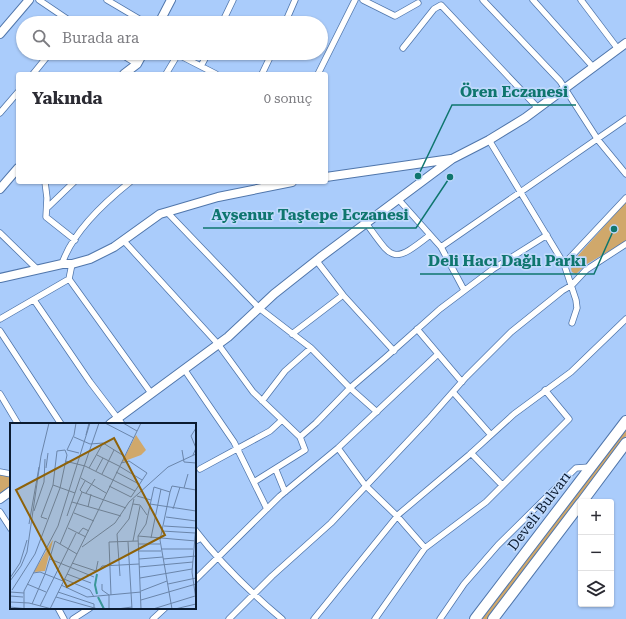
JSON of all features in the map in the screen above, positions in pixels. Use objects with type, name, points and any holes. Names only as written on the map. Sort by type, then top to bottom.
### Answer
[{"type":"highway","name":"Develi Bulvarı","points":[[475,619],[626,421]]},
{"type":"highway","name":"Develi Bulvarı","points":[[584,499],[626,443]]},
{"type":"highway","name":"Develi Bulvarı","points":[[493,619],[578,507]]},
{"type":"street","points":[[0,34],[3,25],[29,0]]},
{"type":"street","points":[[39,0],[63,16]]},
{"type":"street","points":[[107,0],[134,16]]},
{"type":"street","points":[[163,16],[171,0]]},
{"type":"street","points":[[225,16],[232,0]]},
{"type":"street","points":[[288,16],[295,0]]},
{"type":"street","points":[[328,54],[355,0]]},
{"type":"street","points":[[363,0],[395,16],[418,3]]},
{"type":"street","points":[[483,0],[560,81],[598,140],[626,174]]},
{"type":"street","points":[[533,0],[593,67]]},
{"type":"street","points":[[581,0],[618,49]]},
{"type":"street","points":[[403,48],[434,9],[441,5],[538,108]]},
{"type":"street","points":[[34,300],[90,382],[120,421],[151,393],[218,344],[316,260],[399,200],[452,159],[489,140],[538,108],[626,43]]},
{"type":"street","points":[[35,72],[44,60]]},
{"type":"street","points":[[130,60],[137,64]]},
{"type":"street","points":[[127,72],[137,64],[140,60]]},
{"type":"street","points":[[167,72],[173,60]]},
{"type":"street","points":[[188,60],[212,72]]},
{"type":"street","points":[[201,66],[204,60]]},
{"type":"street","points":[[263,72],[269,60]]},
{"type":"street","points":[[319,72],[325,60]]},
{"type":"street","points":[[0,113],[16,94]]},
{"type":"street","points":[[441,247],[521,190],[598,140],[626,119]]},
{"type":"street","points":[[489,140],[521,190],[564,264],[572,285],[577,308],[572,323]]},
{"type":"street","points":[[328,177],[452,159]]},
{"type":"street","points":[[0,189],[16,170]]},
{"type":"street","points":[[45,184],[47,208],[46,217],[75,240]]},
{"type":"street","points":[[47,208],[72,184]]},
{"type":"street","points":[[62,264],[65,253],[75,240],[108,200],[128,184]]},
{"type":"street","points":[[0,278],[90,259],[123,240],[160,214],[218,197],[282,184]]},
{"type":"street","points":[[564,264],[626,198]]},
{"type":"street","points":[[399,200],[441,247],[464,290]]},
{"type":"street","points":[[167,212],[259,308],[311,348],[350,388],[377,412]]},
{"type":"street","points":[[366,223],[386,250],[393,254],[401,255],[408,252],[430,235]]},
{"type":"street","points":[[0,233],[37,269]]},
{"type":"street","points":[[300,437],[350,388],[464,290],[492,269],[547,235]]},
{"type":"street","points":[[123,240],[218,344],[253,392],[300,437],[305,450],[276,470],[254,482]]},
{"type":"street","points":[[229,619],[331,523],[510,332],[562,290],[572,285],[586,270],[626,244]]},
{"type":"street","points":[[316,260],[343,295],[394,351]]},
{"type":"street","points":[[72,264],[69,279],[151,393]]},
{"type":"street","points":[[0,319],[69,279]]},
{"type":"street","points":[[292,334],[343,295]]},
{"type":"street","points":[[314,619],[397,516],[545,390],[571,372],[626,319]]},
{"type":"street","points":[[417,330],[462,382]]},
{"type":"street","points":[[0,331],[60,423]]},
{"type":"street","points":[[262,401],[285,371],[311,348]]},
{"type":"street","points":[[196,579],[285,492],[338,448],[438,354]]},
{"type":"street","points":[[184,369],[237,448],[267,509]]},
{"type":"street","points":[[375,619],[425,548],[486,502],[569,419],[545,390]]},
{"type":"street","points":[[453,392],[491,436]]},
{"type":"street","points":[[0,394],[17,423]]},
{"type":"street","points":[[200,469],[270,431],[282,420]]},
{"type":"street","points":[[338,448],[365,486],[397,516],[425,548]]},
{"type":"street","points":[[472,453],[502,485]]},
{"type":"street","points":[[440,619],[464,584],[498,545],[576,468],[590,467]]},
{"type":"street","points":[[276,470],[285,492]]},
{"type":"street","points":[[0,472],[10,474]]},
{"type":"street","points":[[0,499],[10,492]]},
{"type":"street","points":[[0,512],[10,527]]},
{"type":"street","points":[[196,531],[217,559],[282,619]]},
{"type":"street","points":[[196,540],[201,538]]},
{"type":"street","points":[[59,609],[64,619]]},
{"type":"street","points":[[73,619],[88,609]]},
{"type":"street","points":[[153,619],[164,609]]},
{"type":"shaded area","points":[[626,202],[626,241],[587,264],[576,274],[572,272],[571,269],[574,260]]},
{"type":"shaded area","points":[[626,428],[626,436],[487,619],[482,619]]},
{"type":"shaded area","points":[[0,474],[10,476],[10,489],[0,495]]},
{"type":"place","name":"Ören Eczanesi","points":[[418,176]]},
{"type":"place","name":"Ayşenur Taştepe Eczanesi","points":[[450,177]]},
{"type":"place","name":"Deli Hacı Dağlı Parkı","points":[[614,229]]}]
